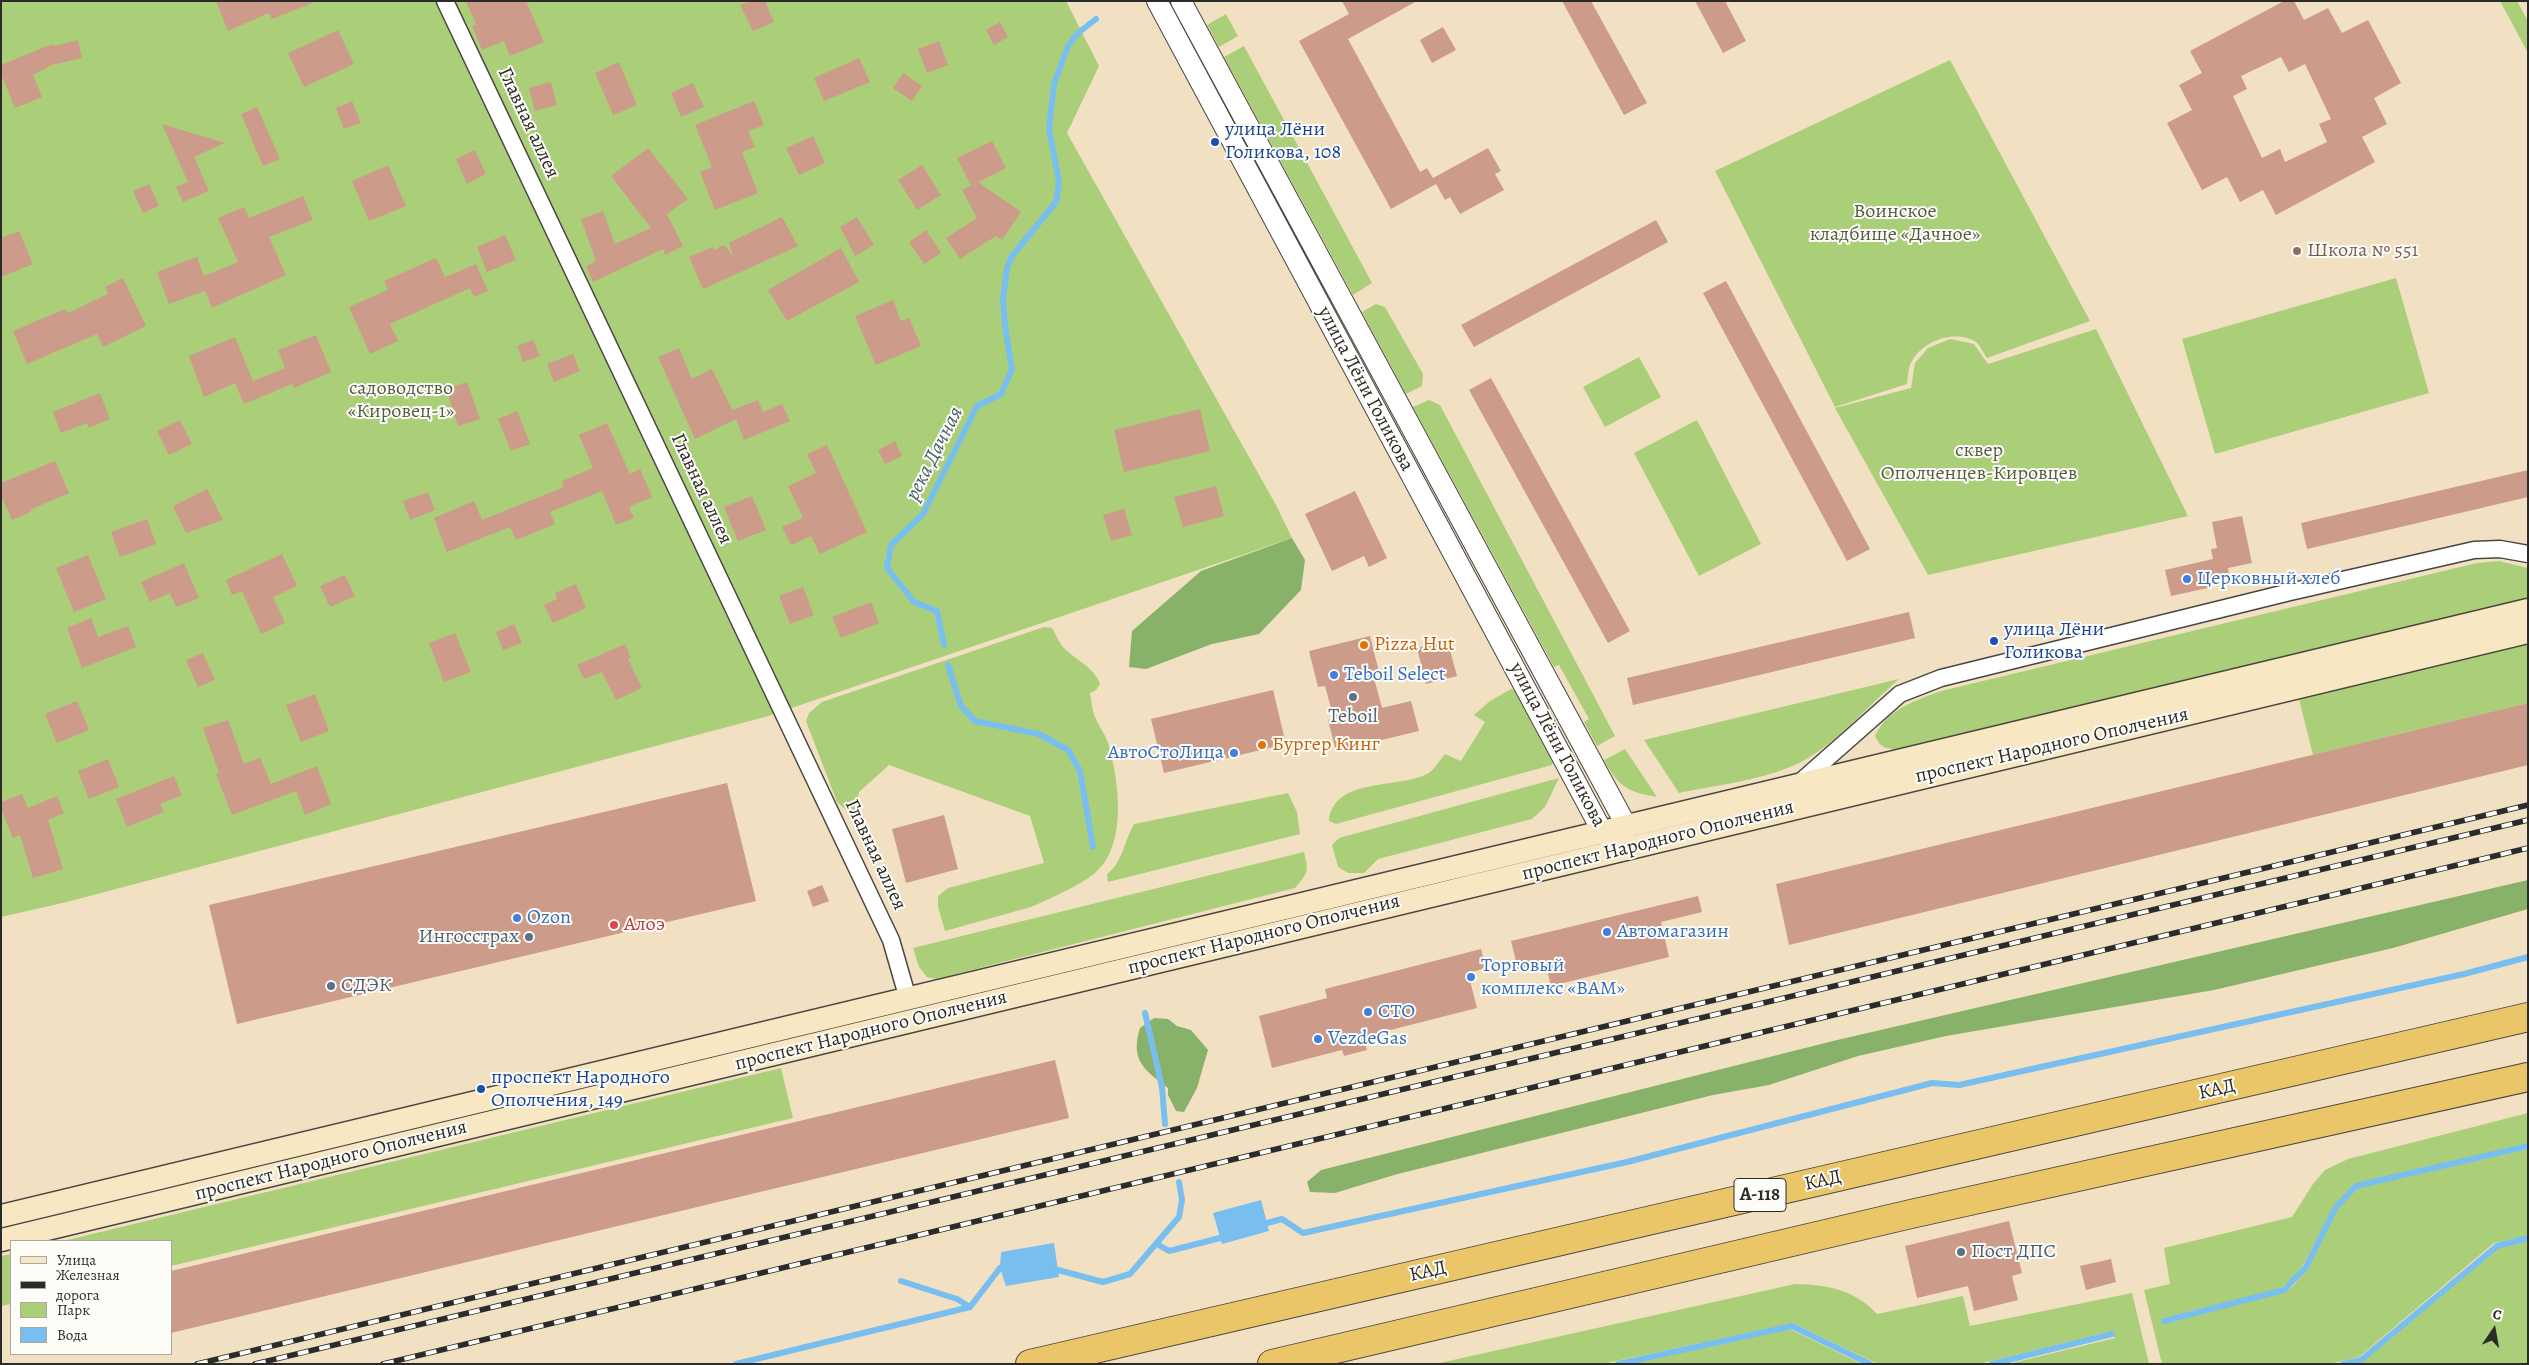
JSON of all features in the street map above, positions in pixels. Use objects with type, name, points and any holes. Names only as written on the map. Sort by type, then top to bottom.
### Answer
[{"type":"highway","name":"КАД","points":[[1030,1364],[2528,1017]]},
{"type":"highway","points":[[1272,1364],[1911,1214],[2528,1077]]},
{"type":"main road","name":"проспект Народного Ополчения","points":[[1,1216],[2528,610]]},
{"type":"main road","name":"проспект Народного Ополчения","points":[[1,1240],[2528,632]]},
{"type":"street","name":"Главная аллея","points":[[446,1],[891,940],[908,999]]},
{"type":"street","name":"улица Лёни Голикова","points":[[1157,1],[1602,831],[1622,850]]},
{"type":"street","name":"улица Лёни Голикова","points":[[1181,1],[1626,825],[1622,850]]},
{"type":"street","points":[[1797,785],[1900,694],[1941,678],[2290,592],[2474,550],[2500,549],[2528,554]]},
{"type":"green space","name":"садоводство «Кировец-1»","points":[[1,1],[1066,1],[1099,66],[1067,133],[1276,505],[1292,538],[765,717],[67,902],[1,917]]},
{"type":"green space","points":[[2500,1],[2517,1],[2528,21],[2528,53]]},
{"type":"green space","points":[[1226,14],[1238,36],[1219,47],[1207,25]]},
{"type":"green space","points":[[1244,46],[1372,283],[1353,295],[1224,57]]},
{"type":"green space","name":"Воинское кладбище «Дачное»","points":[[1950,60],[2090,321],[1987,358],[1977,343],[1968,338],[1949,337],[1940,339],[1917,354],[1908,372],[1907,384],[1835,407],[1715,171]]},
{"type":"green space","points":[[2396,278],[2429,393],[2215,454],[2182,339]]},
{"type":"green space","points":[[1376,304],[1385,307],[1423,374],[1422,386],[1406,394],[1362,312]]},
{"type":"green space","name":"сквер Ополченцев-Кировцев","points":[[2096,329],[2188,516],[1928,575],[1835,408],[1911,388],[1915,363],[1928,348],[1950,339],[1974,344],[1988,364]]},
{"type":"green space","points":[[1639,357],[1661,397],[1605,427],[1583,387]]},
{"type":"green space","points":[[1429,400],[1440,405],[1615,736],[1597,746],[1584,722],[1589,719],[1559,665],[1554,667],[1413,407]]},
{"type":"green space","points":[[1697,420],[1761,544],[1699,576],[1634,453]]},
{"type":"green space","points":[[1292,538],[1305,560],[1301,590],[1259,634],[1212,644],[1146,669],[1129,667],[1132,631],[1201,571]]},
{"type":"green space","points":[[2499,561],[2528,568],[2528,599],[1901,749],[1882,746],[1875,736],[1886,719],[1894,713],[1912,702],[1941,691],[2477,563]]},
{"type":"green space","points":[[1044,627],[1052,628],[1062,646],[1094,673],[1100,684],[1096,690],[1090,693],[1095,716],[1108,743],[1115,775],[1118,811],[1117,829],[1112,846],[1105,861],[1095,873],[1064,892],[1031,907],[945,931],[938,907],[938,896],[948,888],[1044,863],[1030,816],[889,765],[859,792],[855,812],[849,813],[837,802],[806,721],[809,713],[822,702]]},
{"type":"green space","points":[[2528,644],[2528,703],[2313,755],[2299,699]]},
{"type":"green space","points":[[1899,679],[1838,736],[1812,756],[1785,769],[1756,778],[1679,793],[1644,740]]},
{"type":"green space","points":[[1511,689],[1519,691],[1554,759],[1552,765],[1336,824],[1329,821],[1333,807],[1342,797],[1354,791],[1415,779],[1427,774],[1445,754],[1461,761],[1485,722],[1474,715],[1490,701]]},
{"type":"green space","points":[[1625,749],[1657,797],[1631,790],[1619,782],[1609,769],[1604,760]]},
{"type":"green space","points":[[1559,778],[1545,807],[1532,819],[1378,859],[1364,873],[1348,873],[1338,867],[1332,845],[1339,838]]},
{"type":"green space","points":[[1288,793],[1297,812],[1300,834],[1108,882],[1107,874],[1117,864],[1134,824]]},
{"type":"green space","points":[[1304,852],[1307,864],[1306,872],[1295,888],[936,979],[927,977],[919,967],[913,948]]},
{"type":"green space","points":[[2528,880],[2528,909],[2393,948],[2214,990],[1946,1036],[1858,1056],[1769,1085],[1713,1095],[1394,1175],[1335,1193],[1310,1192],[1307,1182],[1321,1170],[1833,1041]]},
{"type":"green space","points":[[1154,1018],[1168,1019],[1177,1026],[1191,1030],[1208,1050],[1197,1088],[1184,1112],[1176,1111],[1168,1095],[1168,1088],[1146,1070],[1138,1056],[1137,1039],[1140,1028]]},
{"type":"green space","points":[[781,1068],[793,1118],[172,1266],[172,1240],[67,1240]]},
{"type":"green space","points":[[2528,1113],[2528,1143],[2353,1185],[2334,1206],[2304,1264],[2290,1282],[2279,1289],[2163,1318],[2166,1323],[2284,1292],[2293,1286],[2309,1267],[2338,1208],[2358,1188],[2528,1149],[2528,1236],[2494,1243],[2359,1357],[2329,1364],[2162,1364],[2144,1290],[2170,1284],[2164,1248],[2292,1217],[2313,1184],[2325,1170],[2348,1159]]},
{"type":"green space","points":[[2528,1241],[2528,1364],[2359,1364],[2498,1248]]},
{"type":"green space","points":[[10,1254],[10,1304],[1,1306],[1,1256]]},
{"type":"green space","points":[[1795,1284],[1829,1287],[1839,1290],[1859,1299],[1877,1314],[1963,1296],[1970,1326],[2132,1293],[2149,1364],[2008,1364],[2115,1338],[2112,1331],[1979,1364],[1878,1364],[1793,1323],[1602,1364],[1435,1364]]},
{"type":"green space","points":[[1790,1329],[1862,1364],[1630,1364]]},
{"type":"water","points":[[1261,1200],[1269,1231],[1222,1244],[1213,1213]]},
{"type":"water","points":[[1054,1243],[1059,1277],[1006,1286],[1000,1268],[1001,1252]]},
{"type":"building","points":[[216,1],[315,2],[272,19],[269,13],[228,31]]},
{"type":"building","points":[[466,1],[526,1],[544,42],[510,56],[504,41],[482,50],[472,26],[476,25]]},
{"type":"building","points":[[750,1],[765,1],[774,22],[753,31],[740,5]]},
{"type":"building","points":[[1342,1],[1417,1],[1348,39],[1420,172],[1427,168],[1433,178],[1488,148],[1501,171],[1495,174],[1504,190],[1460,214],[1450,197],[1445,200],[1436,184],[1391,209],[1299,41],[1349,14]]},
{"type":"building","points":[[1562,1],[1591,1],[1647,103],[1624,115]]},
{"type":"building","points":[[1695,1],[1725,1],[1746,41],[1723,53]]},
{"type":"building","points":[[2284,1],[2294,1],[2304,20],[2328,8],[2342,33],[2368,20],[2401,83],[2374,98],[2387,124],[2362,137],[2375,162],[2276,215],[2263,190],[2240,202],[2227,177],[2202,190],[2167,123],[2192,110],[2179,85],[2202,73],[2190,51]],"holes":[[[2281,57],[2289,72],[2305,64],[2331,119],[2319,124],[2327,142],[2285,162],[2280,149],[2262,158],[2233,96],[2247,89],[2241,76]]]},
{"type":"building","points":[[1000,22],[1008,37],[994,45],[986,30]]},
{"type":"building","points":[[1443,27],[1456,50],[1432,63],[1420,40]]},
{"type":"building","points":[[338,30],[354,64],[304,87],[288,53]]},
{"type":"building","points":[[78,40],[82,58],[52,65],[33,75],[42,97],[15,108],[1,74],[1,65],[52,44],[53,46]]},
{"type":"building","points":[[939,41],[948,65],[927,73],[918,49]]},
{"type":"building","points":[[859,58],[870,82],[824,101],[814,78]]},
{"type":"building","points":[[619,62],[637,105],[613,115],[595,73]]},
{"type":"building","points":[[903,73],[922,86],[912,101],[893,88]]},
{"type":"building","points":[[551,82],[557,105],[535,111],[529,88]]},
{"type":"building","points":[[693,83],[704,107],[681,117],[671,93]]},
{"type":"building","points":[[352,101],[361,123],[344,129],[336,108]]},
{"type":"building","points":[[754,101],[764,125],[748,131],[755,147],[742,152],[758,193],[715,210],[700,172],[712,167],[695,125]]},
{"type":"building","points":[[257,107],[280,159],[263,166],[241,114]]},
{"type":"building","points":[[162,124],[225,143],[194,157],[209,191],[183,202],[176,187],[188,182]]},
{"type":"building","points":[[813,136],[825,163],[799,175],[786,148]]},
{"type":"building","points":[[992,141],[1006,168],[971,186],[957,158]]},
{"type":"building","points":[[648,148],[688,199],[667,214],[683,246],[665,255],[663,249],[593,282],[586,266],[596,261],[581,219],[603,211],[615,244],[651,228],[611,176]]},
{"type":"building","points":[[475,150],[486,174],[467,184],[456,159]]},
{"type":"building","points":[[388,165],[406,206],[369,221],[352,181]]},
{"type":"building","points":[[922,165],[941,195],[917,210],[898,180]]},
{"type":"building","points":[[978,182],[1021,212],[1002,240],[996,236],[960,259],[946,238],[977,218],[962,190]]},
{"type":"building","points":[[149,184],[159,206],[143,213],[133,191]]},
{"type":"building","points":[[303,196],[313,220],[269,237],[286,275],[212,308],[205,291],[169,304],[157,272],[197,257],[204,276],[238,262],[218,218],[244,207],[249,218]]},
{"type":"building","points":[[782,217],[798,246],[703,289],[689,257],[713,247],[714,250],[724,245],[733,256],[729,243]]},
{"type":"building","points":[[857,217],[874,245],[855,256],[840,227]]},
{"type":"building","points":[[1656,220],[1668,242],[1474,347],[1461,325]]},
{"type":"building","points":[[926,230],[941,253],[924,264],[909,242]]},
{"type":"building","points":[[19,231],[33,264],[1,277],[1,238]]},
{"type":"building","points":[[505,235],[516,260],[487,272],[477,247]]},
{"type":"building","points":[[841,248],[859,282],[787,321],[768,290]]},
{"type":"building","points":[[436,258],[445,277],[476,264],[488,291],[474,297],[470,288],[390,324],[398,341],[370,354],[349,307],[388,290],[384,281]]},
{"type":"building","points":[[123,278],[146,326],[103,347],[97,334],[27,364],[13,331],[65,309],[68,313],[108,294],[105,287]]},
{"type":"building","points":[[1726,281],[1870,549],[1847,561],[1703,293]]},
{"type":"building","points":[[893,300],[901,321],[909,318],[921,346],[876,365],[855,316]]},
{"type":"building","points":[[316,335],[331,372],[294,388],[292,384],[244,404],[235,383],[204,397],[189,356],[235,337],[253,381],[285,368],[278,350]]},
{"type":"building","points":[[533,340],[540,356],[523,362],[517,346]]},
{"type":"building","points":[[679,348],[692,379],[712,369],[732,410],[758,400],[763,412],[782,404],[790,421],[744,440],[736,419],[695,439],[658,357]]},
{"type":"building","points":[[573,354],[580,371],[554,382],[547,364]]},
{"type":"building","points":[[1491,378],[1630,631],[1608,643],[1469,390]]},
{"type":"building","points":[[467,382],[480,419],[458,426],[446,389]]},
{"type":"building","points":[[100,393],[110,419],[89,428],[87,423],[61,433],[53,412]]},
{"type":"building","points":[[1200,409],[1210,451],[1124,472],[1114,430]]},
{"type":"building","points":[[517,411],[530,444],[511,451],[498,419]]},
{"type":"building","points":[[180,420],[192,444],[169,455],[157,431]]},
{"type":"building","points":[[607,423],[630,474],[640,469],[652,497],[629,507],[634,518],[616,525],[602,491],[550,512],[555,524],[516,540],[510,527],[447,552],[434,518],[474,501],[482,520],[564,487],[562,481],[593,468],[579,435]]},
{"type":"building","points":[[895,441],[902,456],[885,464],[878,450]]},
{"type":"building","points":[[827,445],[867,532],[820,554],[811,536],[791,545],[782,527],[803,518],[788,486],[816,473],[807,454]]},
{"type":"building","points":[[55,461],[69,493],[12,520],[1,496],[1,483]]},
{"type":"building","points":[[2528,470],[2528,497],[2307,549],[2301,523]]},
{"type":"building","points":[[1216,486],[1224,516],[1183,527],[1174,497]]},
{"type":"building","points":[[207,489],[223,520],[186,533],[173,506]]},
{"type":"building","points":[[1355,491],[1387,558],[1369,567],[1364,556],[1332,571],[1305,514]]},
{"type":"building","points":[[428,492],[435,510],[410,520],[403,501]]},
{"type":"building","points":[[752,496],[766,530],[738,541],[724,507]]},
{"type":"building","points":[[1124,509],[1132,535],[1111,541],[1103,515]]},
{"type":"building","points":[[2242,516],[2252,563],[2228,568],[2229,576],[2206,580],[2208,588],[2171,596],[2165,570],[2213,559],[2211,549],[2217,548],[2212,522]]},
{"type":"building","points":[[147,519],[156,544],[120,557],[111,532]]},
{"type":"building","points":[[282,554],[297,586],[273,597],[285,623],[261,634],[242,591],[232,595],[226,580]]},
{"type":"building","points":[[88,555],[106,599],[74,612],[56,568]]},
{"type":"building","points":[[184,563],[199,598],[176,607],[170,593],[150,602],[141,582]]},
{"type":"building","points":[[345,575],[355,596],[330,607],[320,586]]},
{"type":"building","points":[[576,584],[586,608],[553,623],[544,605],[557,599],[555,593]]},
{"type":"building","points":[[803,587],[814,615],[790,624],[779,596]]},
{"type":"building","points":[[871,602],[879,623],[841,638],[832,617]]},
{"type":"building","points":[[1909,612],[1915,638],[1633,705],[1627,678]]},
{"type":"building","points":[[91,618],[98,637],[128,626],[136,647],[82,668],[67,628]]},
{"type":"building","points":[[514,624],[522,643],[503,650],[496,632]]},
{"type":"building","points":[[455,633],[471,672],[444,682],[429,643]]},
{"type":"building","name":"Teboil","points":[[1370,636],[1379,672],[1373,674],[1382,708],[1411,701],[1419,731],[1336,751],[1328,720],[1334,719],[1325,686],[1318,687],[1309,651]]},
{"type":"building","points":[[1447,640],[1457,676],[1426,684],[1417,648]]},
{"type":"building","points":[[625,644],[631,658],[628,659],[642,688],[616,700],[602,672],[584,679],[577,665]]},
{"type":"building","points":[[203,653],[215,680],[198,687],[186,660]]},
{"type":"building","points":[[1273,690],[1286,744],[1164,773],[1151,719]]},
{"type":"building","points":[[315,694],[329,731],[301,742],[286,705]]},
{"type":"building","points":[[77,701],[89,730],[57,743],[45,714]]},
{"type":"building","points":[[2528,703],[2528,765],[1789,945],[1776,884]]},
{"type":"building","points":[[228,720],[244,764],[260,758],[271,784],[317,766],[331,804],[305,815],[296,791],[232,815],[216,774],[219,773],[203,728]]},
{"type":"building","points":[[108,759],[119,787],[89,799],[78,771]]},
{"type":"building","points":[[174,776],[182,795],[160,804],[164,812],[127,827],[116,799]]},
{"type":"building","points":[[727,783],[756,901],[237,1024],[209,905]]},
{"type":"building","points":[[22,794],[28,808],[57,796],[64,813],[48,820],[63,869],[33,878],[20,835],[13,838],[1,809],[1,802]]},
{"type":"building","points":[[944,815],[958,869],[906,883],[892,829]]},
{"type":"building","points":[[822,885],[829,901],[813,907],[807,891]]},
{"type":"building","name":"Автомагазин","points":[[1698,896],[1702,912],[1661,922],[1669,957],[1551,986],[1545,962],[1518,969],[1511,941]]},
{"type":"building","name":"СТО","points":[[1481,949],[1486,968],[1468,973],[1477,1008],[1363,1037],[1367,1050],[1344,1056],[1342,1050],[1272,1068],[1259,1016],[1327,998],[1325,989]]},
{"type":"building","points":[[1055,1060],[1069,1118],[172,1333],[172,1271]]},
{"type":"building","points":[[2009,1221],[2022,1273],[2012,1276],[2018,1300],[1974,1311],[1968,1286],[1917,1298],[1905,1246]]},
{"type":"building","points":[[2111,1259],[2116,1282],[2086,1290],[2080,1266]]},
{"type":"waterway","name":"река Дачная","points":[[944,645],[937,611],[914,602],[887,568],[891,545],[923,514],[977,406],[1001,394],[1012,369],[1003,299],[1007,268],[1012,256],[1056,202],[1059,182],[1049,129],[1054,84],[1068,46],[1078,33],[1096,19]]},
{"type":"waterway","name":"река Дачная","points":[[948,665],[961,706],[975,721],[1039,734],[1068,750],[1080,771],[1093,847]]},
{"type":"waterway","points":[[1267,1223],[1282,1219],[1303,1233],[1627,1162],[1932,1083],[1959,1085],[2464,974],[2528,957]]},
{"type":"waterway","points":[[1145,1013],[1162,1087],[1165,1124]]},
{"type":"waterway","points":[[2164,1321],[2284,1290],[2306,1267],[2336,1207],[2356,1186],[2528,1146]]},
{"type":"waterway","points":[[1058,1270],[1103,1282],[1130,1274],[1179,1217],[1182,1200],[1179,1182]]},
{"type":"waterway","points":[[1157,1244],[1169,1251],[1220,1238]]},
{"type":"waterway","points":[[2343,1364],[2361,1360],[2497,1246],[2528,1238]]},
{"type":"waterway","points":[[736,1364],[970,1307],[1000,1268]]},
{"type":"waterway","points":[[901,1281],[957,1299],[970,1307]]},
{"type":"waterway","points":[[1618,1364],[1792,1326],[1870,1364]]},
{"type":"waterway","points":[[1992,1364],[2112,1334]]},
{"type":"railway","points":[[197,1364],[2528,805]]},
{"type":"railway","points":[[255,1364],[2528,820]]},
{"type":"railway","points":[[383,1364],[2528,848]]},
{"type":"place","name":"улица Лёни Голикова, 108","points":[[1215,142]]},
{"type":"place","name":"Школа № 551","points":[[2297,251]]},
{"type":"place","name":"Церковный хлеб","points":[[2187,579]]},
{"type":"place","name":"улица Лёни Голикова","points":[[1994,641]]},
{"type":"place","name":"Pizza Hut","points":[[1364,645]]},
{"type":"place","name":"Teboil Select","points":[[1334,675]]},
{"type":"place","name":"Teboil","points":[[1353,697]]},
{"type":"place","name":"Бургер Кинг","points":[[1262,745]]},
{"type":"place","name":"АвтоСтоЛица","points":[[1234,753]]},
{"type":"place","name":"Ozon","points":[[517,918]]},
{"type":"place","name":"Алоэ","points":[[614,925]]},
{"type":"place","name":"Автомагазин","points":[[1607,932]]},
{"type":"place","name":"Ингосстрах","points":[[529,937]]},
{"type":"place","name":"Торговый комплекс «ВАМ»","points":[[1471,977]]},
{"type":"place","name":"СДЭК","points":[[331,986]]},
{"type":"place","name":"СТО","points":[[1368,1012]]},
{"type":"place","name":"VezdeGas","points":[[1318,1039]]},
{"type":"place","name":"проспект Народного Ополчения, 149","points":[[481,1089]]},
{"type":"place","name":"Пост ДПС","points":[[1961,1252]]}]
